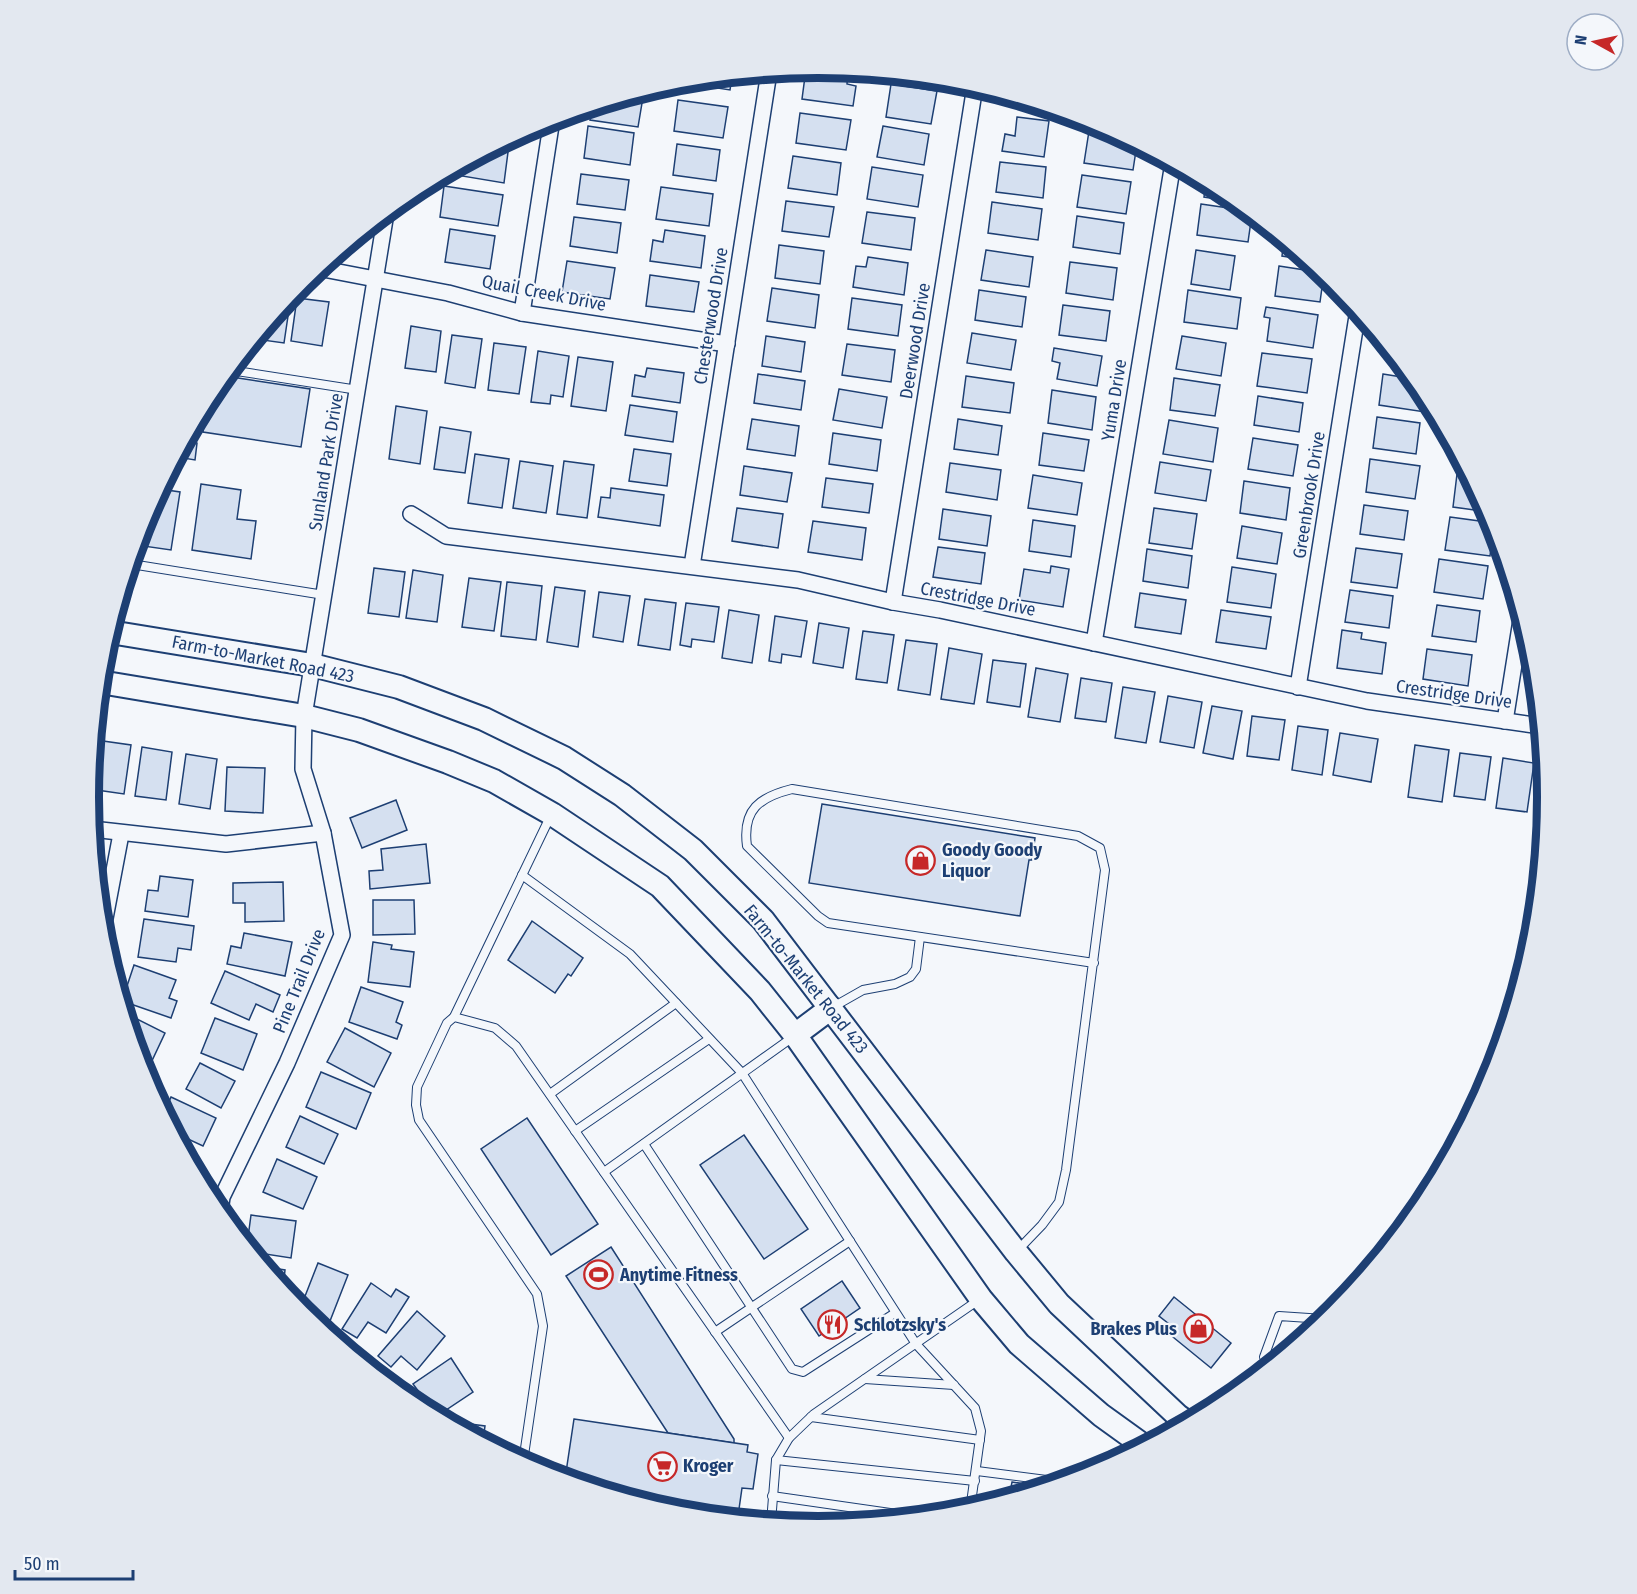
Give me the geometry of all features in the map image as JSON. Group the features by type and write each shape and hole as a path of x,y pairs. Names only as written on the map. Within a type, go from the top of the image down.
{"main road":[{"name":"Farm-to-Market Road 423","path":"119,633 312,665 399,687 484,719 564,758 622,795 693,850 763,920 1016,1252 1059,1304 1181,1418"},
{"path":"109,683 304,716 359,730 448,762 494,781 552,814 660,886 760,991 795,1035 981,1299 1019,1344 1101,1415 1138,1442"},
{"path":"795,1035 831,1008"}],"street":[{"name":"Chesterwood Drive","path":"692,566 768,80"},
{"name":"Deerwood Drive","path":"893,602 974,95"},
{"path":"522,313 550,130"},
{"name":"Yuma Drive","path":"1094,643 1172,171"},
{"name":"Sunland Park Drive","path":"304,716 384,225"},
{"name":"Quail Creek Drive","path":"330,270 448,293 522,313 727,344"},
{"name":"Greenbrook Drive","path":"1298,687 1356,320"},
{"name":"Crestridge Drive","path":"411,514 446,536 798,580 1367,701 1533,725"},
{"path":"1505,721 1519,635"},
{"name":"Pine Trail Drive","path":"222,1197 287,1063 342,935 323,833 303,770 304,716"},
{"path":"100,830 226,844 323,833"},
{"path":"108,903 121,834"}],"lane":[{"path":"239,371 357,390"},
{"path":"138,565 324,595"},
{"path":"1016,1252 1042,1225 1059,1202 1066,1170 1094,963 1106,870 1100,848 1078,836 792,789 771,795 755,807 748,818 747,846 818,916 828,923 1094,963"},
{"path":"524,1453 543,1326 537,1294 418,1120 416,1105 417,1087 447,1023 454,1017 552,814"},
{"path":"522,876 630,954 742,1073 916,1344 975,1408 981,1431 972,1499"},
{"path":"831,1008 863,990 895,984 910,977 916,969 920,937"},
{"path":"550,1094 676,1003"},
{"path":"454,1017 495,1028 516,1046 789,1438"},
{"path":"604,1172 795,1035"},
{"path":"575,1131 709,1039"},
{"path":"644,1144 792,1370 804,1372 895,1313"},
{"path":"715,1332 850,1241"},
{"path":"771,1514 776,1460 789,1438 811,1417 981,1299"},
{"path":"1267,1358 1264,1357 1279,1316 1313,1318"},
{"path":"865,1379 954,1385"},
{"path":"811,1417 980,1440"},
{"path":"776,1460 975,1481"},
{"path":"976,1471 1044,1480"},
{"path":"772,1496 885,1512"}],"building":[{"path":"805,79 847,79 847,84 856,86 853,106 802,99"},
{"path":"731,83 730,90 709,87"},
{"path":"891,84 937,91 931,124 886,117"},
{"path":"643,100 638,127 590,120 591,115"},
{"path":"678,100 728,107 723,138 674,131"},
{"path":"800,113 851,120 846,150 796,143"},
{"path":"1017,117 1049,121 1044,157 1002,151 1005,134 1015,136"},
{"path":"588,126 634,133 630,165 584,158"},
{"path":"883,126 929,134 924,165 877,157"},
{"path":"1089,131 1136,151 1133,170 1084,163"},
{"path":"677,144 720,150 716,181 673,175"},
{"path":"500,152 508,152 504,183 457,175"},
{"path":"793,156 841,163 837,195 788,188"},
{"path":"1000,162 1046,167 1043,198 996,192"},
{"path":"872,167 923,175 918,207 867,199"},
{"path":"581,174 629,180 625,210 577,204"},
{"path":"1082,175 1131,182 1126,214 1077,207"},
{"path":"444,186 503,195 498,226 440,217"},
{"path":"661,187 713,194 709,226 656,219"},
{"path":"1205,191 1218,199 1204,197"},
{"path":"786,201 834,207 829,237 782,231"},
{"path":"992,202 1042,209 1038,240 988,233"},
{"path":"1201,204 1231,208 1251,223 1248,242 1197,235"},
{"path":"867,212 915,218 911,250 862,243"},
{"path":"1077,216 1124,223 1120,254 1073,247"},
{"path":"574,217 621,223 617,253 570,246"},
{"path":"450,229 495,236 490,269 445,262"},
{"path":"665,230 705,236 701,268 650,261 653,240 663,242"},
{"path":"779,245 824,251 820,284 775,278"},
{"path":"1283,248 1295,258 1282,256"},
{"path":"986,250 1033,257 1029,287 981,280"},
{"path":"1196,250 1235,256 1230,290 1191,284"},
{"path":"868,257 908,263 904,295 853,287 856,266 866,267"},
{"path":"567,261 615,268 610,299 562,292"},
{"path":"1070,262 1117,268 1113,300 1066,293"},
{"path":"1279,266 1308,271 1322,285 1320,302 1275,296"},
{"path":"650,275 699,282 694,312 646,306"},
{"path":"772,288 819,295 815,328 767,321"},
{"path":"979,290 1026,297 1022,327 975,320"},
{"path":"1188,290 1241,298 1237,329 1184,322"},
{"path":"852,298 902,305 898,336 848,329"},
{"path":"301,299 329,302 322,346 291,341 296,304"},
{"path":"1063,305 1110,311 1106,341 1059,335"},
{"path":"1266,307 1318,315 1313,348 1267,341 1270,318 1264,317"},
{"path":"289,312 284,343 264,340"},
{"path":"411,326 441,331 436,372 405,368"},
{"path":"972,333 1016,340 1011,370 967,363"},
{"path":"452,335 482,339 475,388 445,383"},
{"path":"766,336 805,342 801,372 762,366"},
{"path":"1182,336 1226,343 1221,376 1176,369"},
{"path":"494,343 526,347 519,394 488,390"},
{"path":"847,344 895,350 891,382 842,375"},
{"path":"1054,348 1102,356 1097,386 1057,379 1060,363 1052,361"},
{"path":"538,351 569,356 563,397 551,395 550,404 531,402"},
{"path":"1262,353 1312,359 1307,393 1257,386"},
{"path":"578,357 613,362 606,411 571,406"},
{"path":"647,368 684,373 680,403 632,396 635,375 645,377"},
{"path":"758,374 805,381 801,410 754,403"},
{"path":"1383,374 1401,377 1425,412 1379,405"},
{"path":"966,376 1014,383 1010,413 962,407"},
{"path":"235,378 310,389 301,447 203,432 204,424"},
{"path":"1174,378 1220,385 1215,416 1170,410"},
{"path":"839,389 887,397 882,428 833,420"},
{"path":"1052,390 1096,397 1092,430 1048,423"},
{"path":"1258,396 1303,403 1299,432 1254,425"},
{"path":"630,405 677,412 673,442 625,435"},
{"path":"396,406 427,411 420,464 389,459"},
{"path":"1377,417 1420,423 1416,454 1373,448"},
{"path":"752,419 799,426 795,456 747,449"},
{"path":"958,419 1002,426 998,455 954,449"},
{"path":"1169,420 1218,428 1213,462 1163,454"},
{"path":"440,427 471,432 465,473 434,469"},
{"path":"833,433 881,440 877,471 829,464"},
{"path":"1043,433 1089,440 1084,471 1039,465"},
{"path":"1253,438 1298,445 1293,476 1248,469"},
{"path":"193,442 197,443 195,460 185,458"},
{"path":"634,449 671,454 667,486 629,481"},
{"path":"475,454 509,459 502,508 468,503"},
{"path":"1370,459 1420,466 1415,499 1366,492"},
{"path":"520,461 553,466 546,513 513,508"},
{"path":"564,461 594,465 587,518 557,514"},
{"path":"1160,462 1211,470 1206,501 1155,493"},
{"path":"950,463 1001,470 997,500 946,492"},
{"path":"744,466 792,473 787,502 740,495"},
{"path":"1457,474 1461,475 1478,510 1453,507"},
{"path":"1033,475 1082,483 1077,515 1028,508"},
{"path":"826,478 873,484 869,513 822,507"},
{"path":"1244,481 1290,488 1286,520 1240,513"},
{"path":"201,484 241,490 237,519 256,521 251,559 192,550"},
{"path":"611,488 664,495 660,526 598,517 601,497 610,498"},
{"path":"169,490 180,492 171,550 145,546"},
{"path":"1364,505 1408,511 1404,540 1360,534"},
{"path":"737,508 783,514 778,548 732,541"},
{"path":"1154,508 1197,514 1192,549 1149,543"},
{"path":"943,509 991,516 987,546 939,539"},
{"path":"1450,517 1483,521 1491,545 1490,556 1445,550"},
{"path":"1033,520 1075,526 1071,557 1029,551"},
{"path":"813,521 866,528 862,560 808,552"},
{"path":"1242,526 1282,533 1277,564 1237,558"},
{"path":"938,547 985,553 981,584 933,577"},
{"path":"1356,548 1402,554 1397,588 1351,582"},
{"path":"1147,549 1192,556 1188,588 1143,581"},
{"path":"1439,559 1488,566 1483,599 1434,592"},
{"path":"1051,566 1069,569 1063,607 1019,600 1024,569 1050,573"},
{"path":"1232,567 1276,574 1271,608 1227,602"},
{"path":"374,568 405,572 399,617 368,613"},
{"path":"413,570 443,575 437,622 406,618"},
{"path":"469,578 501,582 494,631 462,627"},
{"path":"507,582 542,586 536,640 501,636"},
{"path":"555,587 585,591 578,647 547,642"},
{"path":"1350,590 1393,596 1389,628 1345,622"},
{"path":"599,592 630,596 623,642 593,637"},
{"path":"1140,593 1186,600 1181,634 1135,627"},
{"path":"645,599 676,603 670,650 638,645"},
{"path":"686,603 719,607 714,642 692,639 691,647 680,645"},
{"path":"1437,605 1480,611 1476,642 1432,636"},
{"path":"729,610 759,615 752,663 722,658"},
{"path":"1221,610 1271,617 1266,649 1216,642"},
{"path":"775,616 807,621 801,657 782,654 781,663 769,661"},
{"path":"819,623 849,628 843,668 813,663"},
{"path":"1342,630 1362,633 1361,639 1386,643 1382,674 1337,668"},
{"path":"863,631 894,635 887,683 856,679"},
{"path":"906,640 937,644 930,695 898,690"},
{"path":"949,648 982,654 974,704 941,699"},
{"path":"1427,649 1472,655 1468,686 1423,679"},
{"path":"993,660 1026,664 1020,707 987,702"},
{"path":"1036,668 1068,674 1060,722 1028,717"},
{"path":"1081,678 1112,683 1106,722 1075,718"},
{"path":"1123,687 1155,692 1146,743 1115,738"},
{"path":"1168,696 1202,702 1194,748 1160,742"},
{"path":"1212,706 1242,711 1233,759 1203,753"},
{"path":"1252,716 1285,720 1279,760 1247,756"},
{"path":"1298,726 1328,730 1322,775 1292,770"},
{"path":"1340,733 1378,739 1371,782 1333,775"},
{"path":"102,741 131,745 124,794 99,790"},
{"path":"1415,745 1449,750 1442,802 1408,797"},
{"path":"142,747 172,752 166,800 135,796"},
{"path":"1460,753 1491,757 1485,800 1454,796"},
{"path":"186,754 217,759 210,809 179,804"},
{"path":"1503,758 1534,763 1527,812 1496,808"},
{"path":"227,767 265,768 263,813 225,811"},
{"path":"396,800 407,830 362,848 350,818"},
{"name":"Goody Goody Liquor","path":"822,804 1035,838 1020,916 809,883"},
{"path":"426,844 430,883 370,889 369,871 383,870 381,849"},
{"path":"160,876 193,880 188,917 145,911 148,890 158,891"},
{"path":"283,882 284,921 245,922 245,903 233,903 233,883"},
{"path":"373,900 414,900 415,934 373,935"},
{"path":"144,919 194,926 191,950 178,948 176,962 138,957"},
{"path":"532,921 583,958 571,976 568,974 555,993 508,960"},
{"path":"244,933 292,942 285,976 227,964 231,946 241,948"},
{"path":"373,942 392,945 391,949 414,952 410,987 368,982"},
{"path":"134,965 176,980 169,998 177,1001 171,1018 131,1004 126,989"},
{"path":"225,971 280,995 273,1012 256,1004 249,1020 211,1003"},
{"path":"361,987 403,1002 396,1022 402,1025 397,1039 349,1022"},
{"path":"135,1018 165,1033 151,1063"},
{"path":"215,1018 257,1034 243,1070 201,1053"},
{"path":"345,1028 391,1053 374,1087 327,1062"},
{"path":"200,1063 235,1081 221,1108 186,1089"},
{"path":"321,1072 371,1093 356,1129 306,1107"},
{"path":"171,1097 216,1118 203,1146 187,1138 168,1103"},
{"path":"300,1116 338,1134 324,1164 286,1147"},
{"path":"527,1118 598,1224 551,1255 481,1149"},
{"path":"744,1135 808,1229 764,1259 700,1165"},
{"path":"277,1159 317,1177 303,1209 263,1192"},
{"path":"251,1215 296,1221 291,1258 264,1254 248,1235"},
{"path":"611,1247 734,1439 734,1443 668,1433 566,1276"},
{"path":"318,1263 348,1275 330,1321 324,1319 304,1299"},
{"path":"276,1269 285,1270 284,1278"},
{"path":"842,1281 860,1308 819,1336 801,1309"},
{"path":"371,1283 391,1297 396,1289 409,1297 386,1333 368,1322 357,1338 342,1329"},
{"path":"1174,1297 1231,1343 1211,1368 1168,1333 1173,1327 1159,1316"},
{"path":"417,1311 445,1336 417,1370 401,1356 391,1367 378,1356"},
{"path":"451,1358 473,1392 445,1411 423,1398 413,1384"},
{"name":"Kroger","path":"574,1419 748,1445 747,1452 758,1454 753,1489 742,1488 739,1511 632,1492 566,1470"},
{"path":"465,1423 485,1426 484,1433"},
{"path":"1012,1482 1029,1485 1010,1490"}],"place":[{"name":"Goody Goody Liquor","path":"921,860"},
{"name":"Anytime Fitness","path":"599,1275"},
{"name":"Schlotzsky's","path":"833,1325"},
{"name":"Brakes Plus","path":"1198,1329"},
{"name":"Kroger","path":"662,1466"}]}
